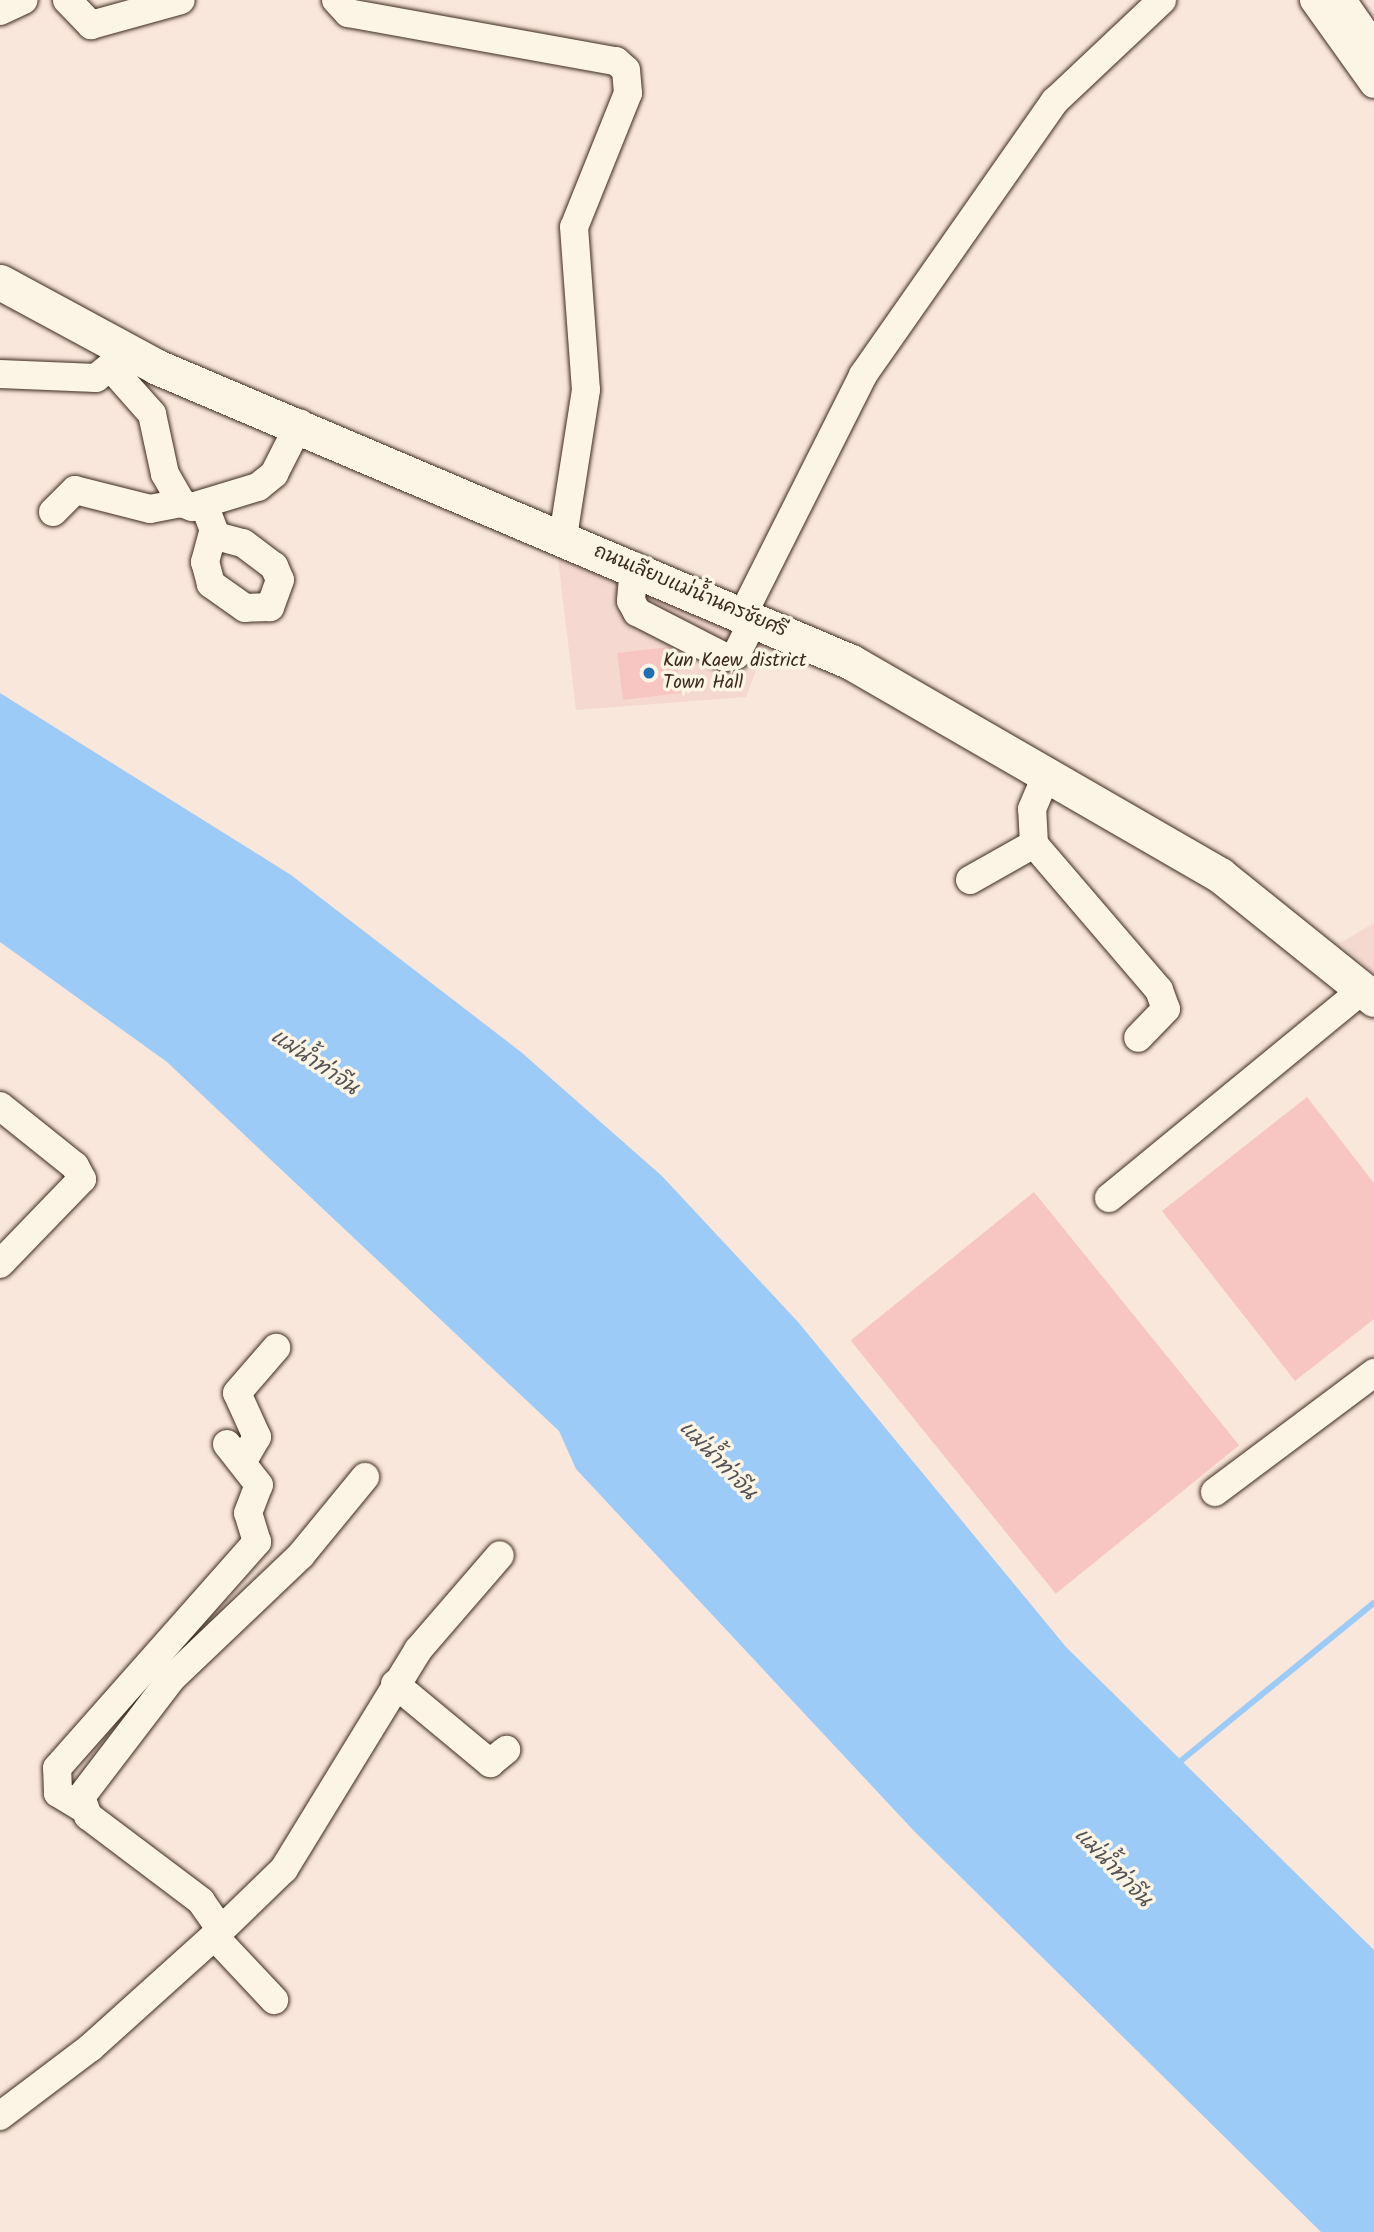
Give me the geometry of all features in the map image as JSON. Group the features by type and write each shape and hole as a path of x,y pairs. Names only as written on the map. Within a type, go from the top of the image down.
{"main road":[{"name":"ถนนเลียบแม่น้ำนครชัยศรี","path":"0,282 120,361 300,423 851,662 1220,875 1368,994"}],"street":[{"path":"0,11 24,0"},
{"path":"67,0 91,25 181,0"},
{"path":"336,0 348,13 616,61 626,70 628,93 574,227 587,360 563,537"},
{"path":"634,566 631,601 637,612 725,657 736,655 748,616 863,375 1055,101 1162,0"},
{"path":"1314,0 1374,84"},
{"path":"1342,0 1374,46"},
{"path":"0,374 74,381 120,361 152,414 165,474 200,514"},
{"path":"53,512 75,490 150,509 200,514 274,474 300,423"},
{"path":"1047,774 1032,808 1034,844 1159,990 1166,1009 1138,1038"},
{"path":"970,880 1034,844"},
{"path":"1109,1198 1368,994"},
{"path":"0,1106 75,1166 82,1179 0,1264"},
{"path":"274,2000 218,1933 201,1901 81,1807 58,1793 57,1768 257,1542 247,1513 259,1486 235,1453 257,1437 237,1393 276,1348"},
{"path":"1215,1492 1374,1373"},
{"path":"81,1807 87,1786 141,1713 301,1555 365,1477"},
{"path":"0,2116 90,2048 218,1933 284,1869 395,1684 500,1555"},
{"path":"395,1684 490,1763 506,1750"}],"shaded area":[{"path":"557,551 768,638 746,697 576,710"},
{"path":"1374,923 1374,973 1340,943"}],"water":[{"name":"แม่น้ำท่าจีน","path":"0,693 291,875 521,1052 662,1176 798,1322 1066,1647 1374,1950 1374,2232 1321,2232 914,1831 576,1469 559,1431 167,1062 0,942"}],"building":[{"name":"Kun Kaew district Town Hall","path":"668,647 675,650 681,693 623,700 617,653"},
{"path":"1307,1097 1374,1183 1374,1319 1295,1381 1162,1211"},
{"path":"1034,1192 1239,1445 1056,1594 851,1341"}],"waterway":[{"path":"1177,1764 1374,1603"}],"place":[{"name":"Kun Kaew district Town Hall","path":"649,673"}]}
